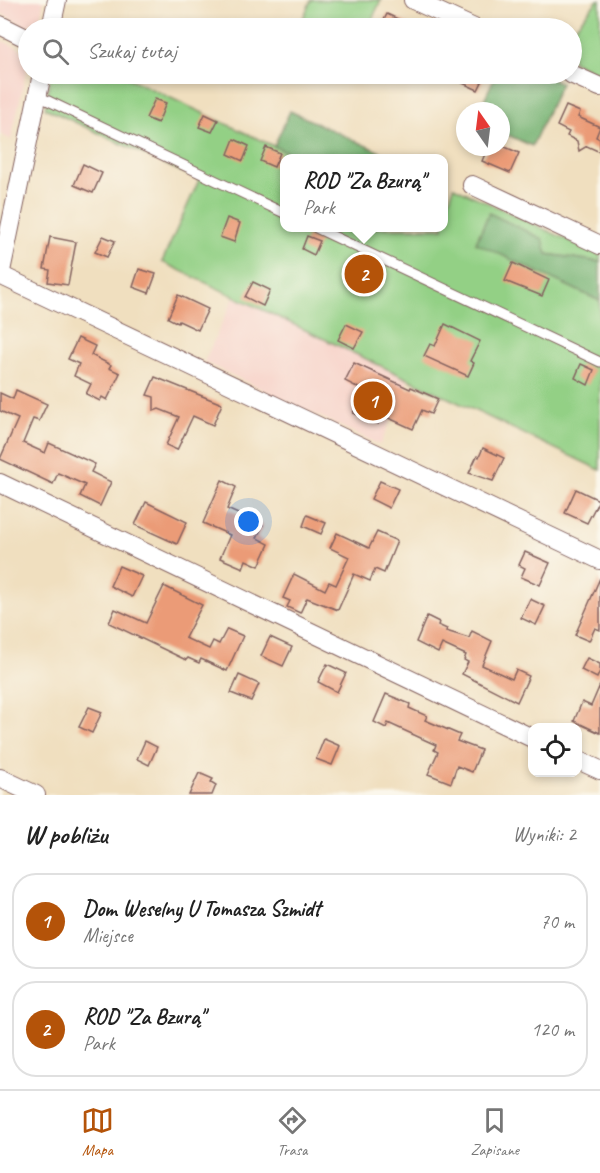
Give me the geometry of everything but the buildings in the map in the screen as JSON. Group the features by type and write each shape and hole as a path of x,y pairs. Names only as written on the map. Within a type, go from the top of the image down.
{"street":[{"path":"53,18 57,0"},
{"path":"413,0 452,18"},
{"path":"0,25 18,34"},
{"path":"582,79 600,87"},
{"path":"40,84 0,275 600,560"},
{"path":"472,185 600,245"},
{"path":"0,483 528,736"},
{"path":"582,762 600,770"},
{"path":"0,778 36,795"}],"lane":[{"path":"38,96 280,211"},
{"path":"324,232 600,362"}],"shaded area":[{"path":"0,0 44,0 40,18 18,18 18,22 0,13"},
{"path":"0,40 18,48 18,84 23,84 11,140 0,134"},
{"path":"234,297 409,379 380,445 204,362"}],"green space":[{"path":"311,0 381,0 373,18 303,18"},
{"path":"600,0 600,75 582,66 582,19"},
{"path":"49,84 141,84 290,154 280,154 280,232 448,232 448,204 454,187 600,255 600,262 546,254 489,213 476,242 600,301 600,470 162,262 199,180 45,108"},
{"path":"491,84 561,84 532,146 510,136 510,102 483,102"},
{"path":"290,111 384,154 291,154 274,146"},
{"path":"489,213 543,239 547,254 600,262 600,301 476,243"}],"place":[{"name":"ROD \"Za Bzurą\"","path":"364,274"},
{"name":"Dom Weselny U Tomasza Szmidt","path":"373,401"}]}
